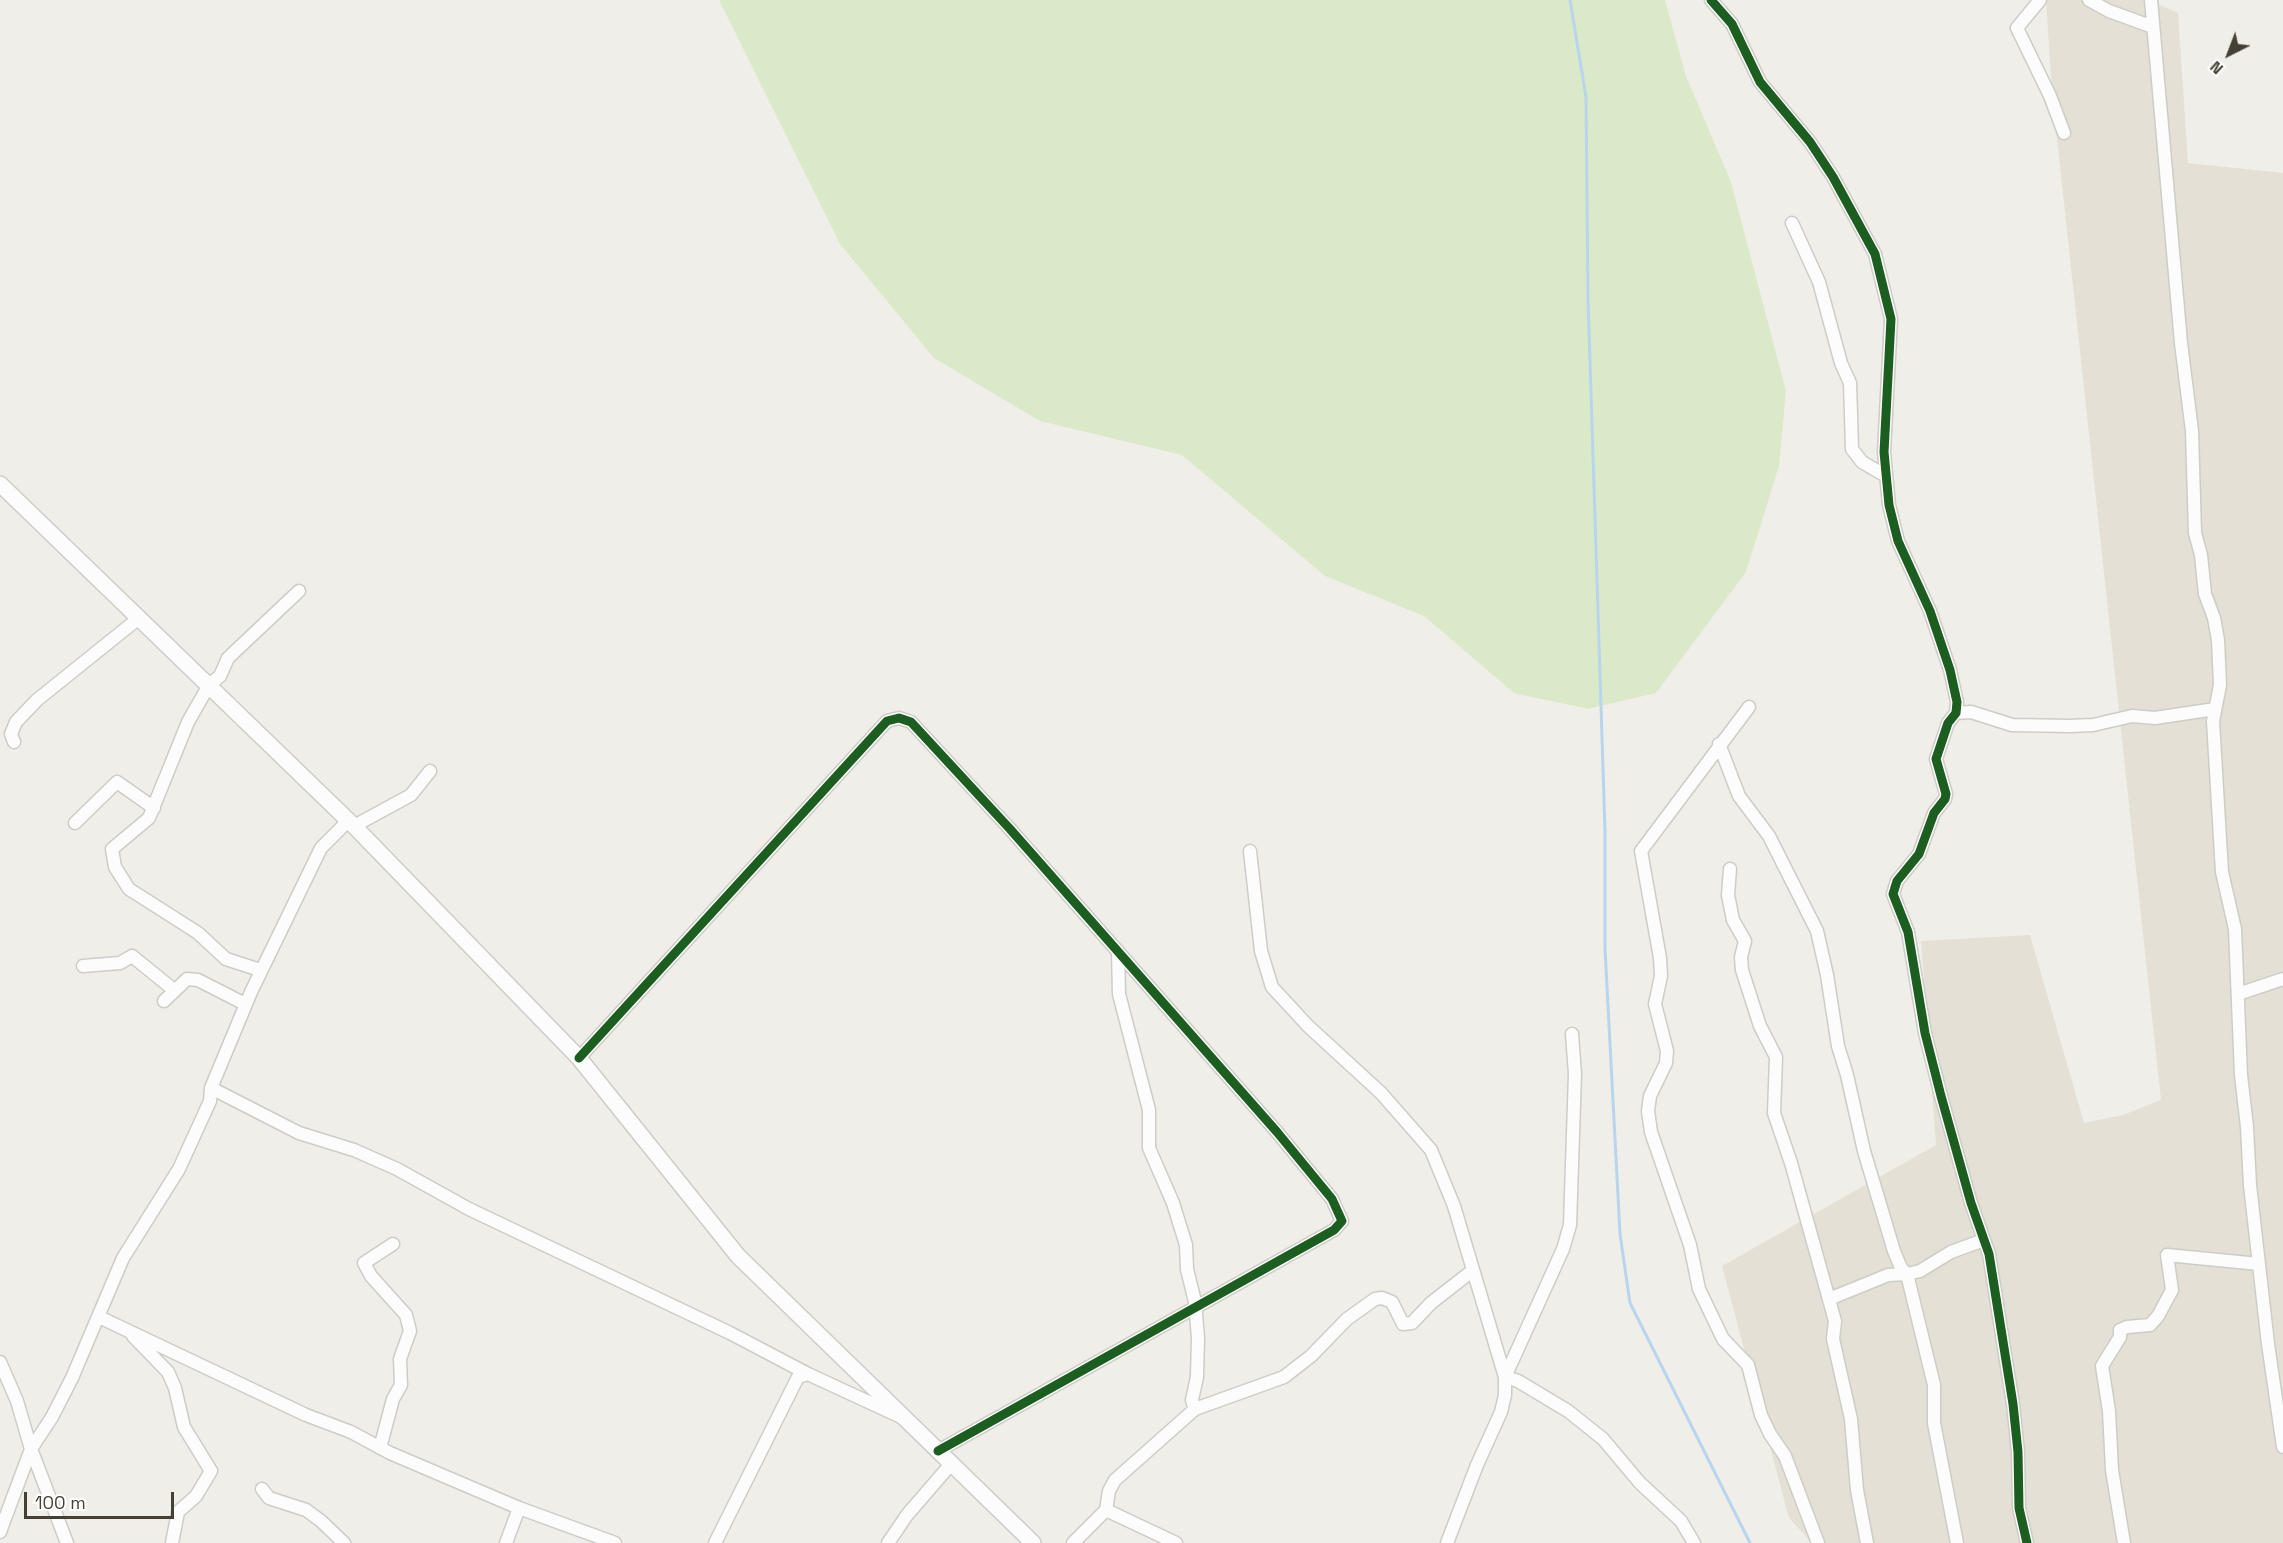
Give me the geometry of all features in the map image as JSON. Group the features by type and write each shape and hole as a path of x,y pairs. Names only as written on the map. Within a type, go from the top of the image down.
{"street":[{"path":"1711,0 1731,24 1760,82 1810,142 1833,177 1875,254 1891,319 1884,452 1892,524 1930,611 1950,670 1957,702 1956,713 1948,723 1936,759 1945,799 1934,813 1919,854 1897,881 1893,894 1908,932 1925,1033 1971,1203 1984,1240 1999,1305 2018,1452 2019,1508 2026,1543"},
{"path":"2040,0 2017,28 2050,96 2064,133"},
{"path":"2089,0 2109,11 2153,27"},
{"path":"2151,0 2181,343 2192,431 2195,533 2201,555 2205,594 2214,618 2218,640 2220,686 2213,721 2222,872 2235,929 2241,1075 2259,1264 2272,1377 2281,1409 2283,1447"},
{"path":"1792,223 1819,282 1841,363 1850,383 1852,449 1862,462 1886,476"},
{"path":"1,488 351,823 579,1058 738,1256 1033,1543"},
{"path":"261,970 226,959 198,933 139,896 123,881 115,867 112,849 144,823 154,808 177,745 209,685 220,676 228,658 299,591"},
{"path":"14,742 11,734 16,722 37,700 139,618"},
{"path":"1749,706 1641,851 1660,958 1661,976 1655,1004 1667,1051 1666,1063 1650,1096 1648,1111 1651,1132 1690,1245 1699,1289 1723,1339 1748,1365 1761,1416 1785,1456 1818,1543"},
{"path":"1956,713 1971,712 2012,725 2059,726 2093,725 2122,717 2155,717 2215,709"},
{"path":"579,1058 879,729 887,722 899,718 911,722 1118,951 1332,1199 1342,1221 1334,1230 938,1451"},
{"path":"1719,744 1739,796 1769,836 1817,931 1827,975 1838,1046 1864,1151 1894,1251 1901,1268 1907,1274 1934,1385 1934,1423 1957,1543"},
{"path":"0,1532 31,1449 52,1417 99,1317 123,1258 179,1169 210,1101 211,1088 245,1004 321,848 351,823 411,795 430,771"},
{"path":"75,823 117,782 154,808"},
{"path":"1250,852 1261,951 1272,987 1308,1026 1381,1093 1431,1150 1448,1190 1505,1377 1505,1395 1501,1412 1477,1465 1447,1543"},
{"path":"1730,869 1728,895 1733,920 1745,941 1741,957 1742,970 1760,1026 1774,1048 1776,1057 1774,1113 1791,1162 1835,1321 1836,1357 1851,1419 1857,1490 1868,1543"},
{"path":"1118,951 1119,994 1149,1110 1149,1148 1183,1230 1187,1269 1196,1307 1198,1354 1192,1400 1195,1409"},
{"path":"83,966 120,963 132,956 174,990"},
{"path":"164,1002 186,979 198,980 245,1004"},
{"path":"2238,994 2283,979"},
{"path":"1505,1377 1563,1250 1570,1225 1575,1074 1572,1034"},
{"path":"211,1088 298,1133 354,1150 397,1169 469,1209 905,1419"},
{"path":"1829,1299 1888,1275 1920,1271 1951,1252 1984,1240"},
{"path":"380,1448 393,1400 401,1385 400,1359 410,1331 406,1315 371,1276 364,1263 393,1244"},
{"path":"2124,1543 2112,1470 2109,1411 2102,1366 2120,1337 2120,1330 2150,1325 2158,1316 2172,1290 2167,1255 2259,1264"},
{"path":"1106,1510 1109,1491 1115,1480 1195,1409 1284,1377 1311,1356 1347,1318 1375,1299 1382,1298 1392,1302 1402,1324 1412,1323 1431,1303 1472,1271"},
{"path":"99,1317 380,1448 519,1508 615,1543"},
{"path":"128,1330 168,1372 175,1388 184,1427 211,1471 195,1496 178,1512 172,1543"},
{"path":"0,1362 17,1401 31,1449 67,1543"},
{"path":"715,1543 798,1377 808,1374"},
{"path":"1505,1377 1536,1391 1603,1439 1640,1483 1682,1521 1694,1543"},
{"path":"888,1543 907,1515 951,1464"},
{"path":"262,1489 269,1498 306,1510 344,1543"},
{"path":"506,1543 519,1508"},
{"path":"1072,1543 1102,1511 1106,1510 1176,1543"}],"shaded area":[{"path":"2046,0 2148,0 2178,13 2188,163 2283,173 2283,1543 1812,1543 1789,1518 1722,1266 1936,1145 1921,941 2030,935 2084,1123 2123,1115 2161,1100 2052,92"}],"green space":[{"path":"719,0 1665,0 1686,76 1731,182 1786,391 1779,466 1746,572 1656,693 1588,709 1514,693 1424,616 1325,576 1182,455 1040,421 934,358 840,244"}],"waterway":[{"path":"1570,0 1586,97 1588,299 1605,831 1605,949 1620,1234 1630,1303 1750,1543"}],"cycle path":[{"path":"1711,0 1732,24 1760,82 1810,142 1833,177 1875,254 1891,319 1884,452 1889,505 1898,541 1930,611 1950,670 1957,702 1956,713 1948,723 1936,759 1946,794 1945,799 1934,813 1919,854 1897,881 1893,894 1908,932 1925,1033 1941,1096 1971,1203 1989,1254 2013,1404 2018,1452 2019,1508 2027,1543"},
{"path":"579,1058 887,721 899,718 911,722 1010,829 1277,1132 1332,1199 1342,1221 1334,1230 938,1451"}]}
